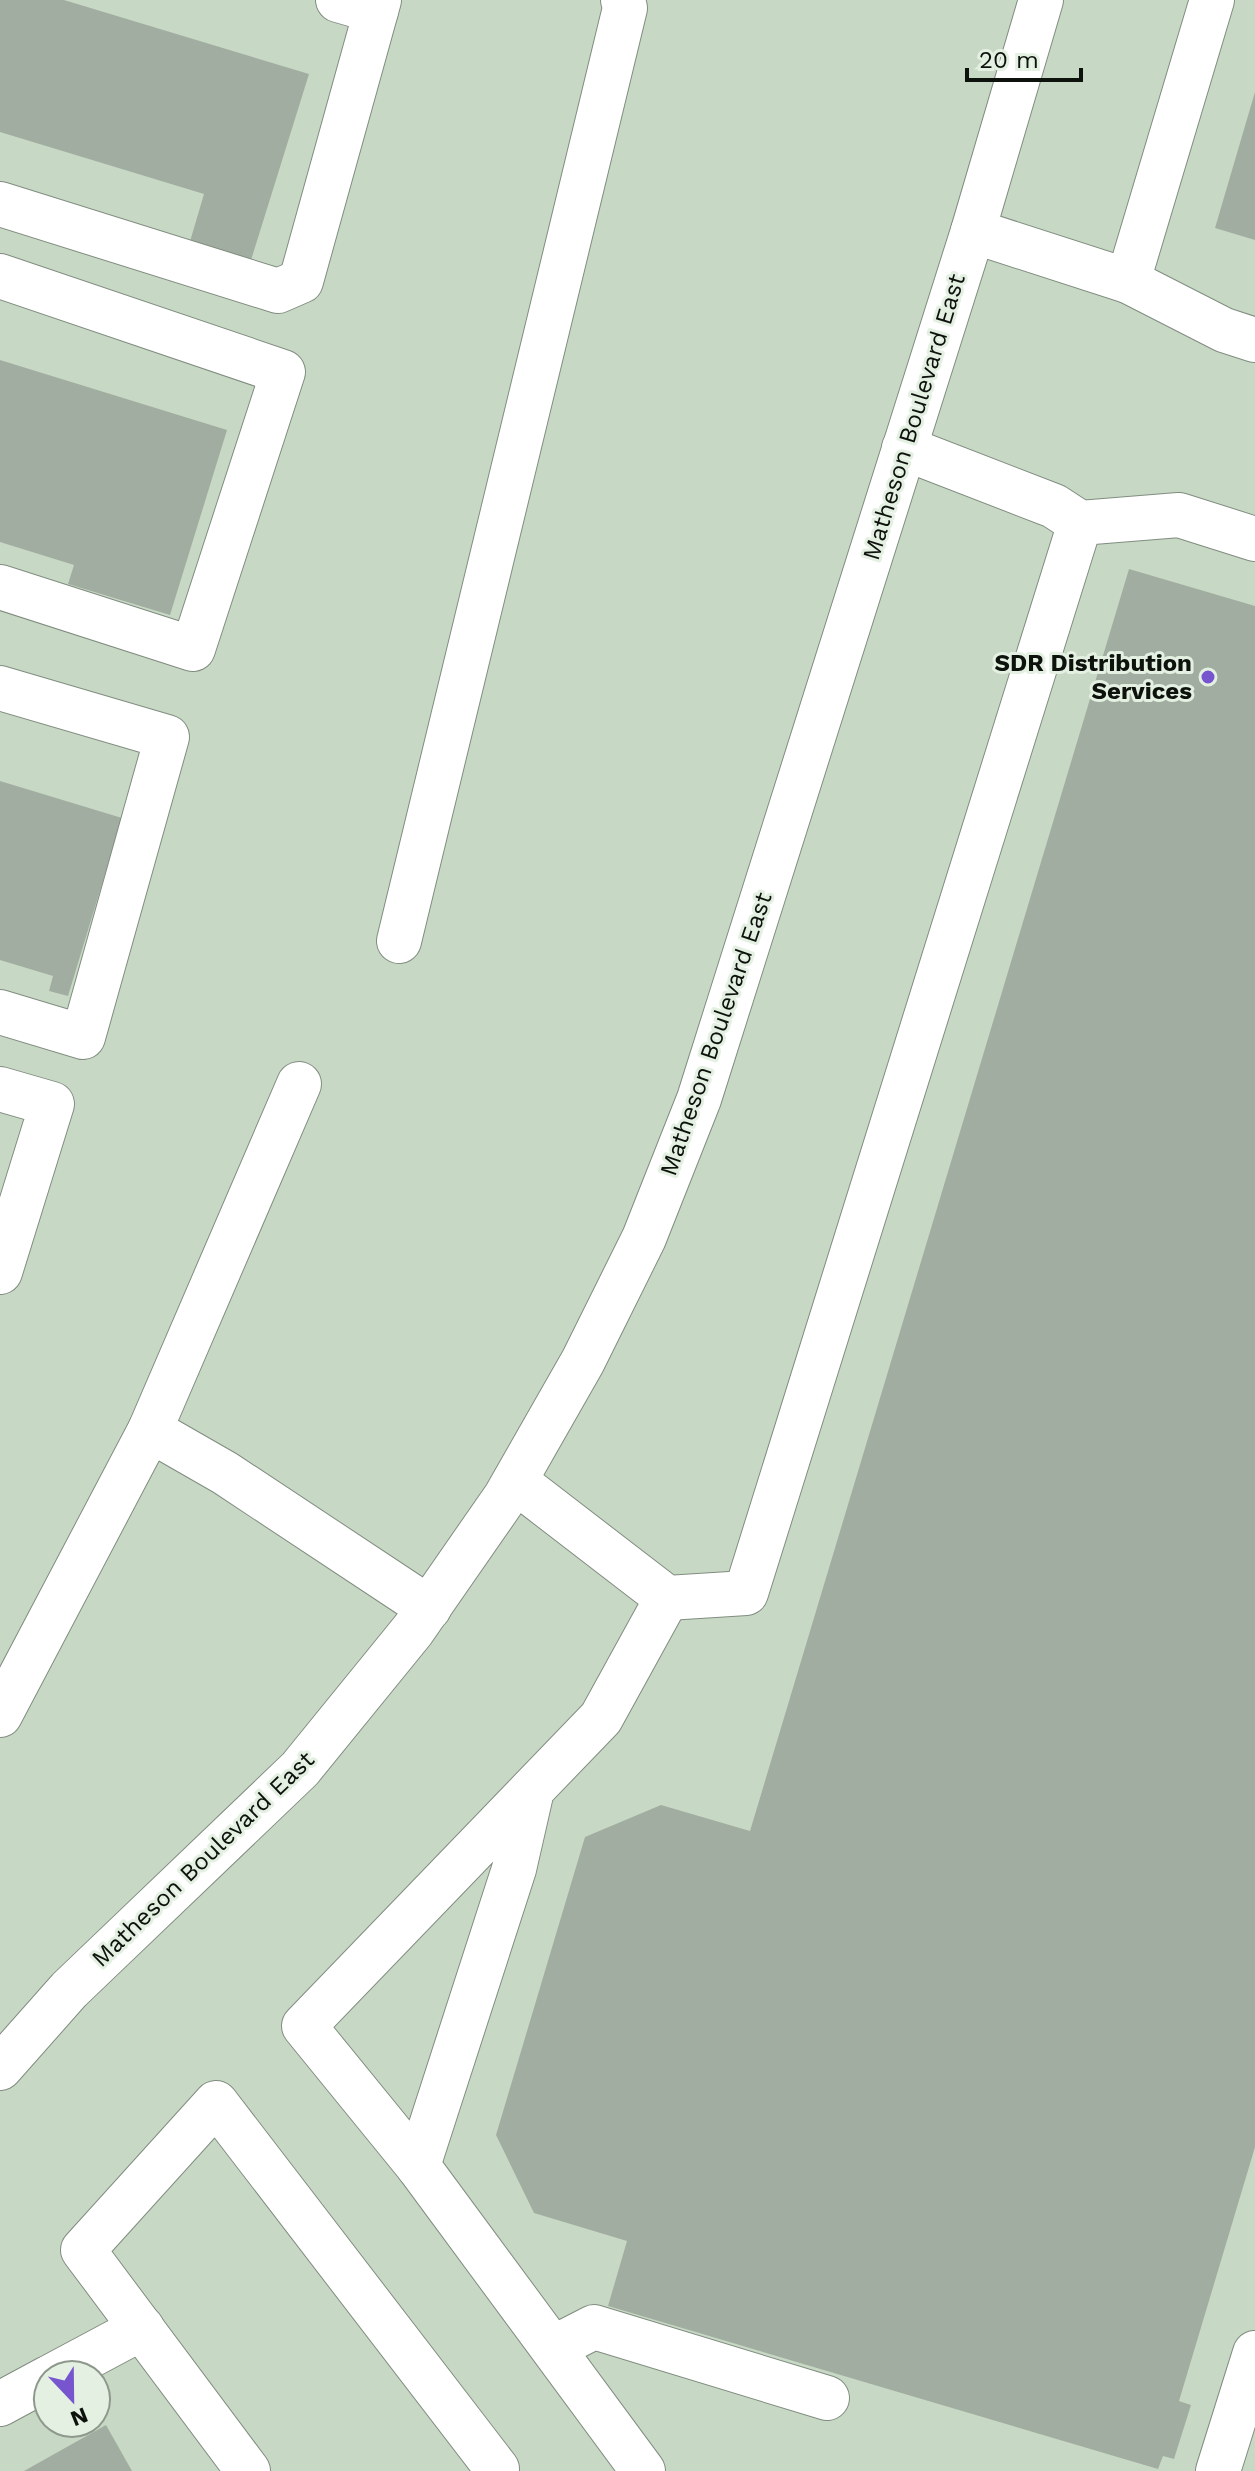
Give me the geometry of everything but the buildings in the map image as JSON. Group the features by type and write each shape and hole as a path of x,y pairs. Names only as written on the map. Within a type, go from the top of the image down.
{"street":[{"path":"399,941 625,8 623,0"},
{"name":"Matheson Boulevard East","path":"0,2068 69,1990 300,1769 429,1608 515,1481 583,1361 644,1238 699,1099 973,231 1041,0"},
{"path":"1128,281 1212,0"},
{"path":"0,204 278,291 301,281 365,4"},
{"path":"973,231 1128,281 1224,330 1255,340"},
{"path":"0,276 283,372 193,649 0,587"},
{"path":"904,448 1054,506 1080,523 1179,515 1255,539"},
{"path":"515,1481 667,1598 746,1593 1080,523"},
{"path":"0,688 167,737 83,1037 0,1012"},
{"path":"0,1715 150,1430 299,1084"},
{"path":"0,1089 52,1104 0,1272"},
{"path":"150,1430 225,1473 429,1608"},
{"path":"643,2471 418,2166 304,2026 601,1718 667,1598"},
{"path":"418,2166 514,1869 532,1790"},
{"path":"248,2471 83,2250 216,2103 497,2469 493,2471"},
{"path":"553,2348 594,2327 827,2398"},
{"path":"84,2359 142,2328"},
{"path":"1218,2471 1255,2353"},
{"path":"0,2404 32,2387"}],"shaded area":[{"path":"0,0 1255,0 1255,2471 0,2471"}],"place":[{"name":"SDR Distribution Services","path":"1208,677"}]}
